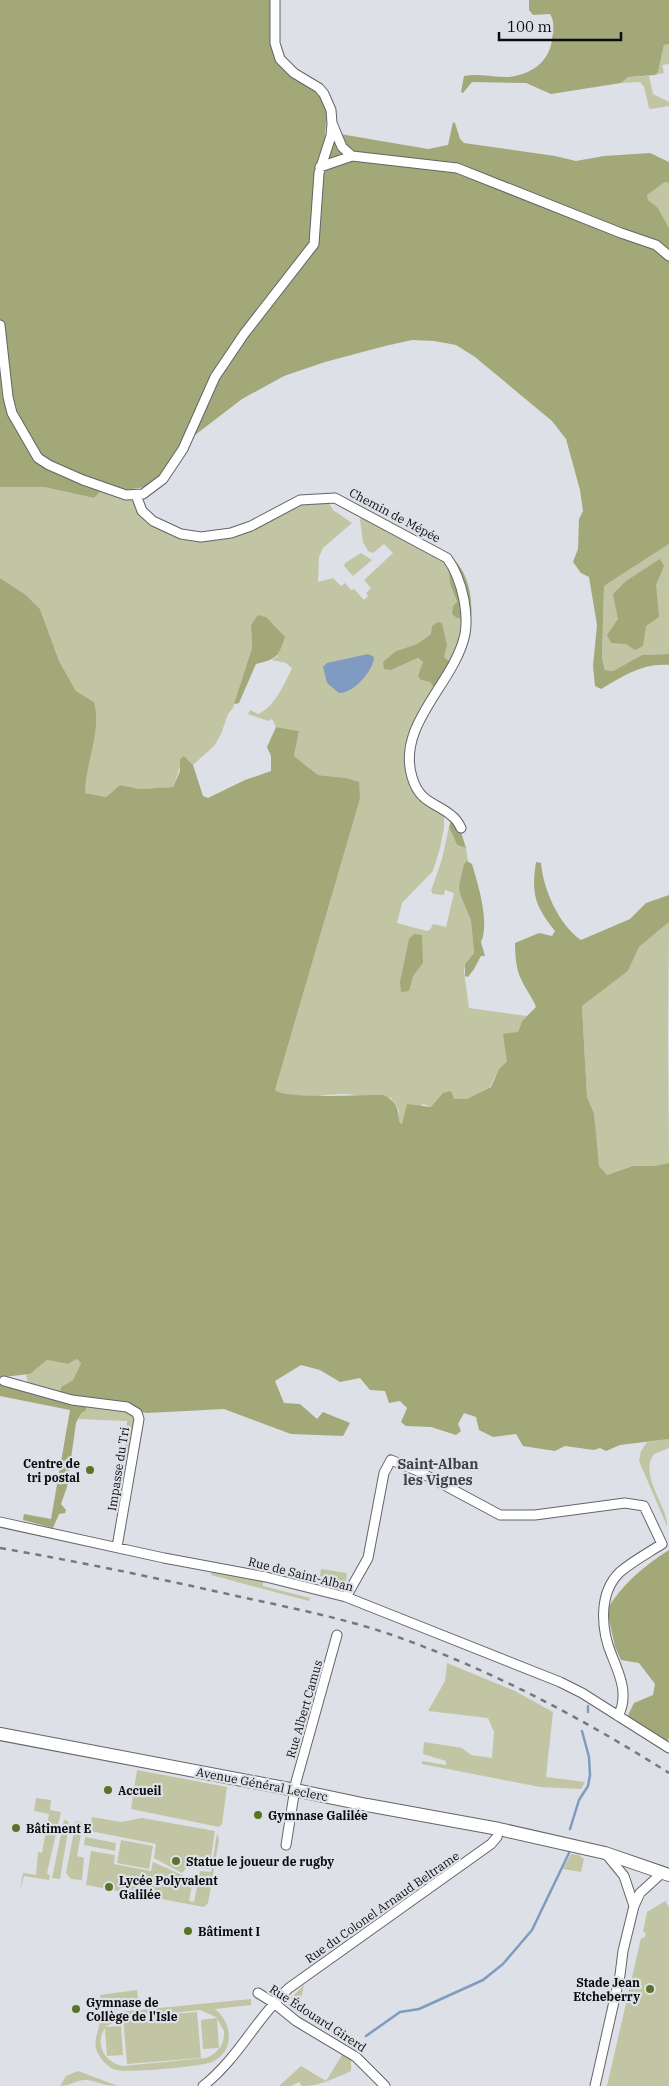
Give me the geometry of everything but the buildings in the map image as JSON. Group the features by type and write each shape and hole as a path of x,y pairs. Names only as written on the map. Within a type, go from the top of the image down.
{"main road":[{"name":"Avenue Général Leclerc","path":"0,1734 295,1790 367,1806 499,1829 605,1853 666,1874"}],"street":[{"path":"0,324 8,397 12,412 38,458 49,465 101,487 126,495 143,494 163,479 182,448 215,377 244,334 314,244 320,167 331,136 331,110 324,94 288,69 280,59 275,43 275,0"},
{"path":"332,123 342,147 352,156"},
{"path":"320,167 352,156 457,168 656,245 669,256"},
{"name":"Chemin de Mépée","path":"136,495 142,511 153,521 181,534 201,537 223,534 252,526 300,500 335,498 447,558 455,572 462,593 466,632 453,665 416,729 410,749 409,765 415,785 424,797 454,817 461,828"},
{"name":"Impasse du Tri","path":"4,1381 72,1400 127,1407 137,1413 139,1419 117,1547"},
{"path":"346,1597 368,1558 384,1473 391,1460 418,1471 500,1515 524,1516 625,1503 644,1506 648,1510 662,1544 619,1573 610,1586 606,1597 604,1622 607,1640 623,1692 623,1701 618,1716"},
{"name":"Rue de Saint-Alban","path":"0,1522 173,1560 266,1577 346,1597 505,1660 582,1694 669,1748"},
{"name":"Rue Albert Camus","path":"286,1845 295,1790 337,1635"},
{"name":"Rue du Colonel Arnaud Beltrame","path":"203,2086 228,2062 274,2003 299,1980 491,1844 497,1837 499,1829"},
{"path":"605,1853 624,1876 634,1906"},
{"path":"595,2086 634,1906 640,1893 666,1874"},
{"name":"Rue Édouard Girerd","path":"258,1993 296,2021 356,2057 385,2086"}],"green space":[{"path":"0,0 273,0 278,62 293,78 310,86 324,100 327,112 326,136 340,134 428,149 448,145 453,122 460,139 464,143 555,156 576,161 604,156 650,153 669,162 669,183 665,182 647,195 648,200 658,208 669,228 669,544 604,586 602,659 605,670 613,671 642,655 669,654 669,665 642,668 601,689 595,686 593,666 597,625 589,577 581,573 573,562 578,549 579,519 583,511 580,490 566,439 552,421 475,357 456,345 412,340 325,362 284,376 242,399 182,445 164,474 146,487 125,490 105,487 94,498 44,487 0,487"},
{"path":"529,0 669,0 669,44 664,45 658,72 655,75 628,77 621,83 551,94 526,83 472,82 463,93 461,92 464,76 514,76 530,71 542,62 550,48 553,20 550,14 533,15 529,10"},
{"path":"669,44 669,64 662,65 664,73 655,75 658,72 664,45"},
{"path":"649,76 653,94 669,102 669,106 651,109 649,108 644,87 640,82 621,83 628,77"},
{"path":"665,182 669,183 669,228 658,208 648,200 647,195"},
{"path":"0,487 44,487 94,498 101,491 134,498 133,502 138,511 201,540 298,504 327,500 333,510 352,523 323,548 319,557 318,582 333,578 341,586 345,583 351,590 354,589 364,600 368,596 366,593 371,588 364,580 393,553 384,544 373,553 368,551 363,542 360,520 362,516 442,558 450,569 450,584 463,619 463,629 451,663 444,657 431,634 417,644 396,651 391,670 418,658 423,662 421,680 430,682 435,690 410,735 406,750 405,770 411,787 444,816 440,848 433,871 402,903 397,923 427,931 430,930 433,924 446,927 454,893 445,890 444,895 433,894 431,891 442,859 449,827 457,845 466,848 468,862 460,894 471,921 474,953 465,964 464,971 469,1008 527,1016 522,1021 507,1061 499,1069 490,1087 467,1100 454,1099 431,1107 423,1104 403,1124 399,1121 399,1110 391,1098 344,1094 298,1097 281,1094 275,1090 360,799 346,778 318,775 294,756 299,731 276,727 272,719 268,721 248,714 250,710 258,714 264,711 274,701 292,668 286,663 272,660 278,656 251,625 252,648 233,708 228,714 221,734 214,746 193,765 184,756 173,787 140,789 120,785 106,797 84,793 94,702 76,691 59,661 40,609 26,595 0,578"},
{"path":"669,544 669,654 642,655 613,671 605,670 602,659 604,586"},
{"path":"361,553 372,560 353,576 344,566 345,563"},
{"path":"448,554 455,560 465,575 470,592 471,619 457,618 452,614 453,606 457,602 450,584"},
{"path":"660,559 664,566 656,585 659,617 646,626 643,646 635,650 626,644 611,643 607,635 618,619 613,594 626,581"},
{"path":"0,578 26,595 40,609 59,661 76,691 94,702 96,713 95,736 85,793 106,797 120,785 140,789 173,787 180,771 180,759 184,756 193,765 203,796 208,798 245,780 271,771 271,756 267,747 276,727 299,731 294,756 318,775 346,778 359,782 360,799 275,1090 282,1093 309,1096 383,1095 391,1099 396,1105 399,1121 402,1124 407,1104 431,1107 443,1093 451,1091 454,1099 467,1099 491,1087 499,1069 507,1061 503,1034 518,1032 522,1021 536,1007 519,975 515,943 539,933 552,936 555,931 543,914 536,899 534,883 536,862 541,863 545,884 559,916 581,940 630,919 646,903 669,895 669,922 639,947 628,971 582,1006 587,1097 594,1113 599,1166 607,1175 633,1166 654,1166 669,1163 669,1439 620,1445 606,1451 600,1448 594,1450 565,1446 555,1451 523,1446 516,1434 493,1437 479,1430 476,1417 464,1413 458,1424 461,1431 456,1435 431,1427 406,1426 401,1422 407,1408 400,1401 389,1403 385,1391 370,1390 360,1378 340,1382 320,1370 301,1365 275,1381 284,1403 300,1404 317,1419 323,1412 350,1423 343,1436 291,1434 224,1409 148,1413 103,1401 60,1394 61,1387 73,1380 81,1363 77,1359 68,1364 47,1360 30,1374 3,1377 83,1404 86,1410 81,1413 76,1423 67,1487 61,1504 66,1510 65,1513 59,1514 53,1528 23,1520 24,1514 51,1519 70,1410 0,1396"},
{"path":"258,615 266,617 285,637 278,653 273,659 256,664 239,703 234,704 252,648 251,625"},
{"path":"438,622 442,623 447,645 444,657 451,663 435,690 430,682 421,680 418,676 423,662 418,658 391,670 384,669 383,662 396,651 417,644 431,634 432,626"},
{"path":"451,821 460,829 466,848 457,845 449,827"},
{"path":"467,861 472,864 482,903 484,924 481,942 485,956 481,956 468,977 465,976 465,964 474,953 471,921 460,894 459,886 464,864"},
{"path":"669,922 669,1163 654,1166 633,1166 607,1175 598,1166 594,1113 587,1097 582,1006 628,971 639,947"},
{"path":"414,934 422,935 423,963 413,976 409,991 401,992 400,982 409,939"},
{"path":"77,1359 81,1363 73,1380 61,1387 60,1394 28,1384 26,1375 30,1374 47,1360 68,1364"},
{"path":"83,1404 114,1406 128,1410 133,1414 136,1420 136,1429 128,1458 126,1459 124,1454 127,1421 78,1419"},
{"path":"669,1439 669,1448 654,1454 650,1462 652,1481 664,1510 667,1526 639,1461 641,1451 647,1442"},
{"path":"669,1550 669,1738 667,1742 634,1721 628,1715 634,1703 653,1695 655,1684 639,1663 621,1660 615,1647 607,1610 619,1592 634,1576"},
{"path":"321,1569 347,1573 346,1582 320,1576"},
{"path":"219,1572 263,1581 263,1586 310,1598 309,1601 211,1575 211,1573"},
{"path":"447,1663 515,1691 553,1712 546,1777 585,1782 581,1789 540,1787 422,1764 422,1761 446,1765 446,1761 423,1754 424,1742 462,1748 471,1755 492,1758 494,1732 488,1718 428,1711 445,1681"},
{"path":"137,1770 227,1787 222,1824 219,1827 131,1809"},
{"path":"36,1798 51,1800 50,1810 61,1812 47,1873 50,1876 49,1880 24,1876 20,1890 23,1873 36,1875 38,1852 42,1853 49,1814 34,1811"},
{"path":"92,1817 121,1822 142,1818 215,1831 209,1869 188,1866 182,1873 154,1858 156,1844 90,1831"},
{"path":"64,1820 68,1821 69,1825 60,1879 52,1878"},
{"path":"76,1821 83,1822 77,1856 84,1858 82,1880 71,1879 66,1873"},
{"path":"217,1833 219,1840 208,1903 204,1907 86,1885 91,1851 115,1855 114,1864 151,1871 153,1862 193,1880 189,1901 194,1902 200,1871 211,1872"},
{"path":"85,1837 116,1843 115,1851 84,1845"},
{"path":"121,1840 153,1846 149,1869 117,1863"},
{"path":"571,1854 579,1855 584,1859 581,1872 563,1869"},
{"name":"Stade Jean Etcheberry","path":"665,1901 669,1907 669,2086 607,2086 641,1938 644,1938 646,1933 643,1932 647,1912"},
{"path":"304,1985 301,1998 298,1998 298,2001 301,2001 299,2013 297,2013 291,2006 291,1998"},
{"path":"137,1990 139,2007 102,2011 100,1995"},
{"path":"251,1999 251,2005 215,2009 225,2022 229,2037 225,2051 219,2057 205,2064 179,2068 123,2071 111,2068 102,2060 96,2047 99,2023 98,2014","holes":["200,2010 216,2017 224,2031 223,2040 217,2051 206,2058 123,2066 106,2057 101,2046 102,2034 105,2028 107,2056 123,2055 121,2026 105,2027 122,2018"]},
{"path":"197,2012 201,2058 127,2064 123,2018"},
{"path":"217,2018 219,2048 203,2049 201,2020"},
{"path":"342,2055 351,2060 351,2071 327,2081 315,2085 302,2086 299,2082 291,2086 279,2086 301,2066 326,2081"},
{"path":"78,2071 118,2086 83,2080 60,2086 66,2076"}],"water":[{"path":"368,654 374,657 367,674 350,690 339,693 327,683 323,667 327,663"}],"waterway":[{"path":"588,1706 588,1712"},
{"path":"570,1829 579,1800 588,1786 590,1775 589,1757 582,1731"},
{"path":"366,2036 400,2012 419,2009 483,1980 503,1964 532,1930 569,1853"}],"railway":[{"path":"0,1548 121,1571 283,1606 386,1633 441,1653 541,1699 669,1773"}],"place":[{"name":"Centre de tri postal","path":"90,1470"},
{"name":"Accueil","path":"108,1790"},
{"name":"Gymnase Galilée","path":"258,1815"},
{"name":"Bâtiment E","path":"16,1828"},
{"name":"Statue le joueur de rugby","path":"176,1861"},
{"name":"Lycée Polyvalent Galilée","path":"109,1887"},
{"name":"Bâtiment I","path":"188,1931"},
{"name":"Stade Jean Etcheberry","path":"650,1989"},
{"name":"Gymnase de Collège de l'Isle","path":"76,2009"}],"district":[{"name":"Saint-Alban les Vignes","path":"438,1472"}]}
